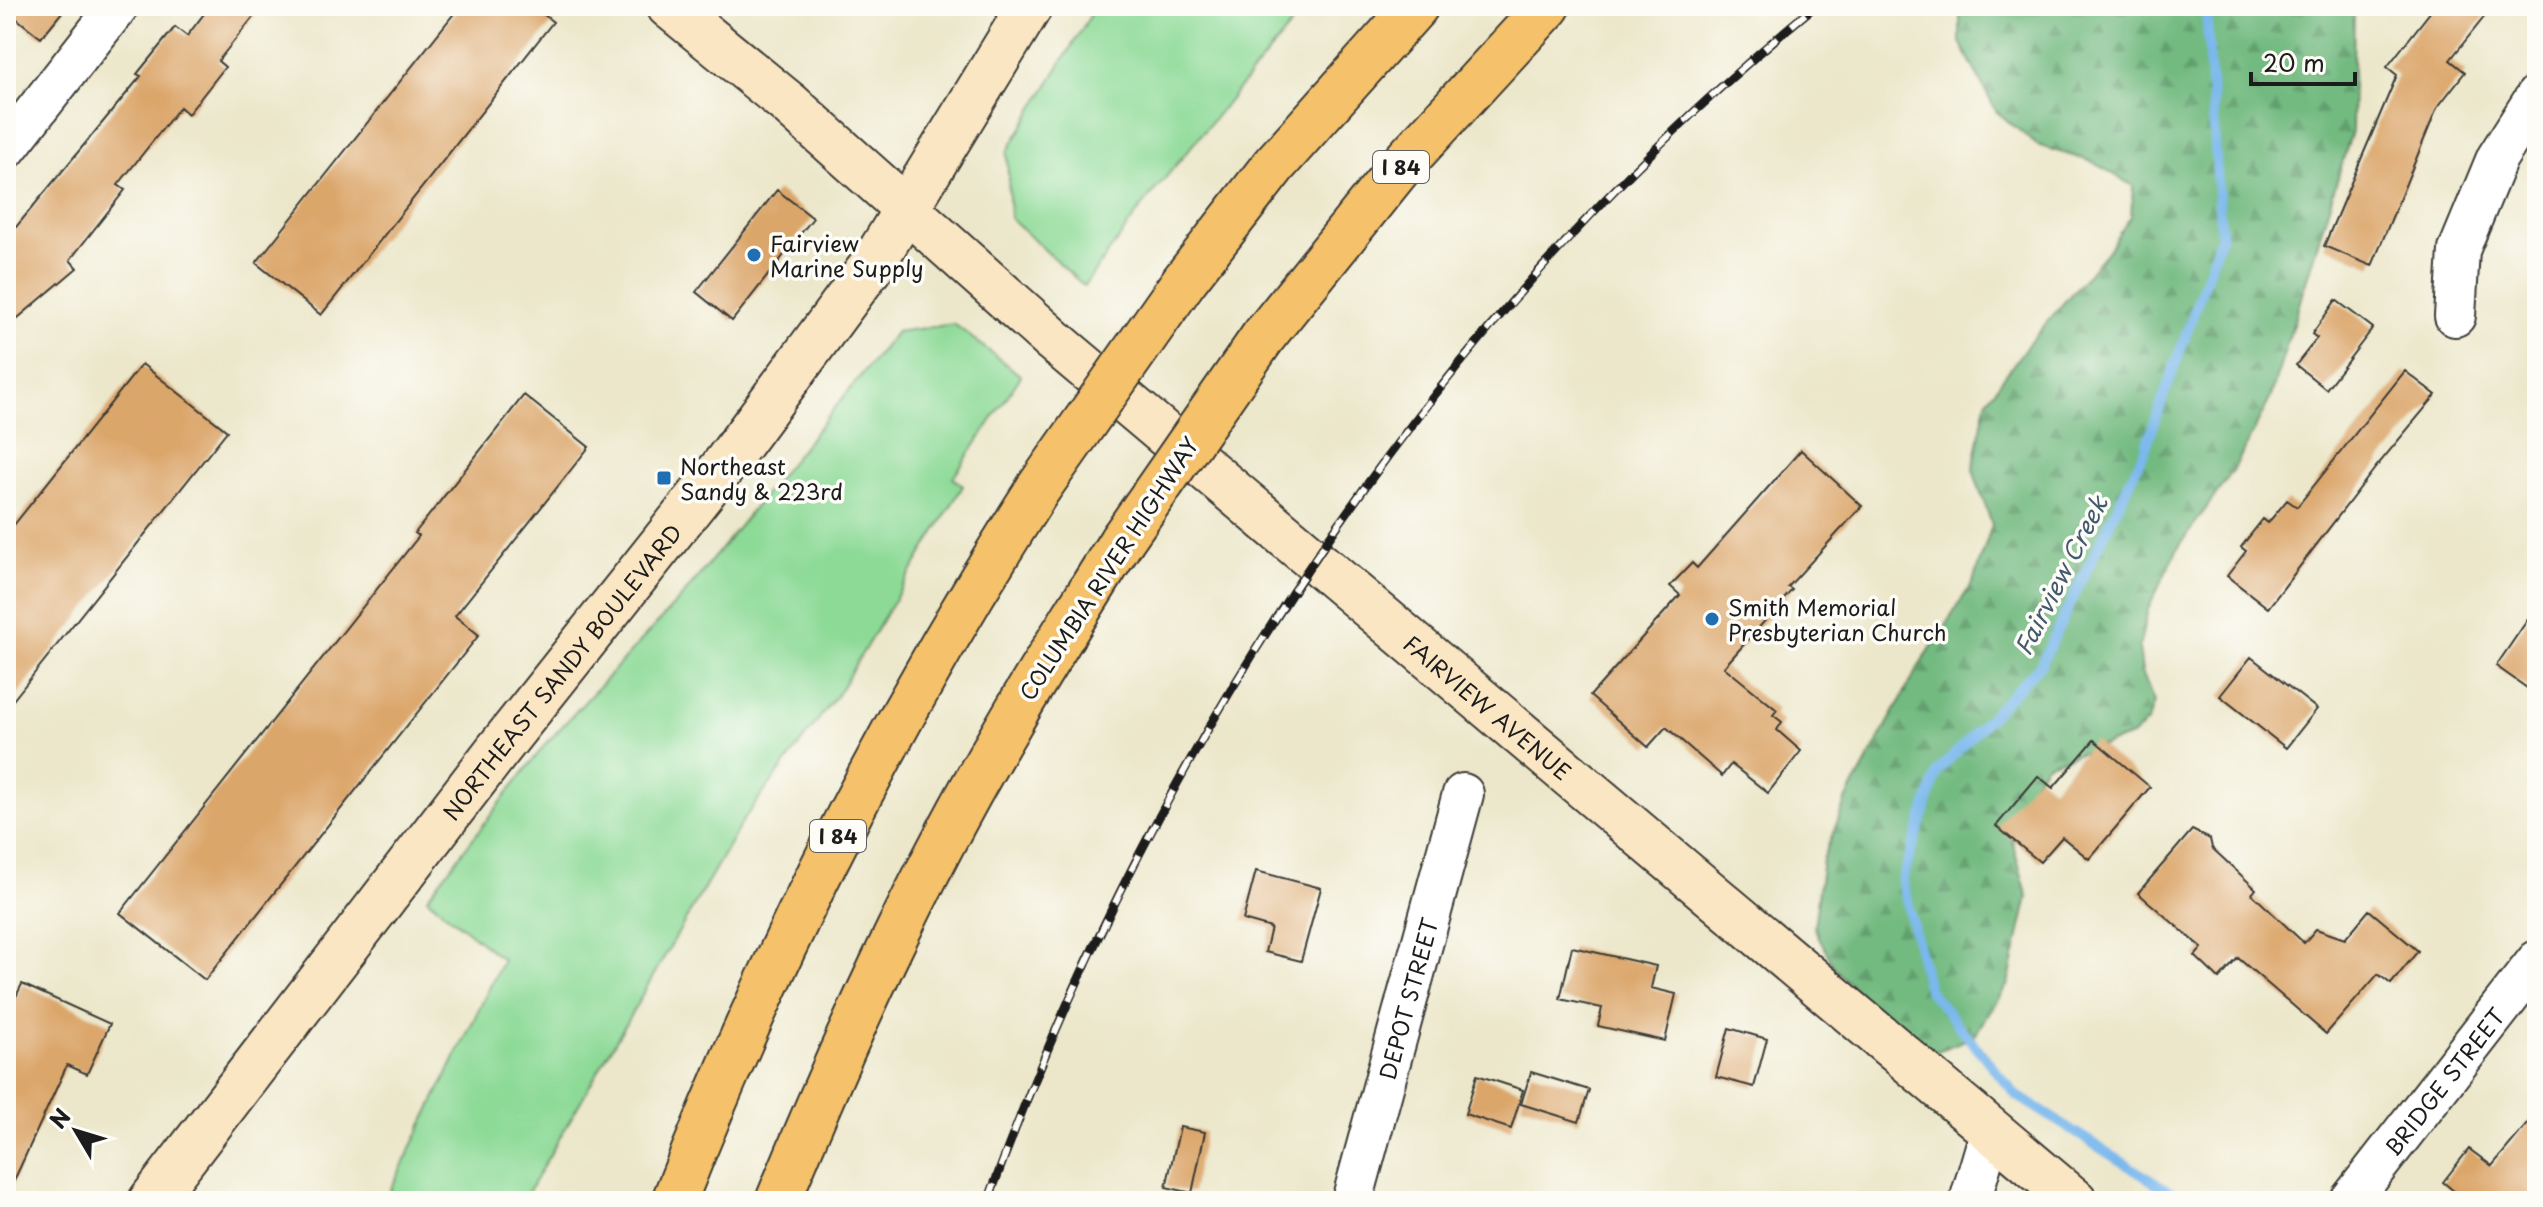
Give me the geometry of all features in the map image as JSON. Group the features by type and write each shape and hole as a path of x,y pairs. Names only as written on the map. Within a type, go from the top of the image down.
{"highway":[{"name":"I 84","path":"674,1201 759,1000 836,840 920,682 1038,489 1184,281 1274,165 1416,6"},
{"name":"COLUMBIA RIVER HIGHWAY","path":"778,1201 849,1040 936,860 1003,733 1122,540 1263,337 1399,168 1548,6"}],"main road":[{"name":"FAIRVIEW AVENUE","path":"669,6 788,103 1053,340 2075,1201"},
{"name":"NORTHEAST SANDY BOULEVARD","path":"151,1201 497,751 722,468 872,265 1030,6"}],"street":[{"path":"8,142 118,6"},
{"path":"2455,316 2459,250 2497,158 2537,95"},
{"name":"DEPOT STREET","path":"1352,1201 1463,794"},
{"name":"BRIDGE STREET","path":"2350,1201 2537,961"},
{"path":"1970,1201 1991,1130"}],"green space":[{"path":"1096,6 1307,6 1147,200 1084,286 1010,218 1007,152"},
{"path":"1960,6 2354,6 2352,131 2270,399 2234,469 2178,548 2148,609 2139,648 2142,672 2154,702 2148,721 2132,736 2046,764 2020,802 2012,841 2028,897 2008,984 1973,1037 1935,1052 1895,1034 1834,967 1814,927 1823,859 1845,802 1918,668 1973,582 1992,525 1973,470 1986,402 2025,348 2106,253 2131,216 2133,186 2093,162 2037,145 1996,111 1960,42"},
{"path":"954,324 1021,376 953,478 963,486 837,695 744,819 523,1201 385,1201 503,960 427,898 544,746 686,592 896,332"}],"building":[{"path":"6,6 67,6 41,38 6,10"},
{"path":"210,6 262,6 218,61 225,67 188,114 180,107 118,185 125,190 70,260 77,268 6,328 6,239 141,76 137,74 175,27 187,36"},
{"path":"460,6 533,6 553,22 321,315 256,263"},
{"path":"2435,6 2493,6 2450,60 2465,72 2437,108 2372,266 2324,246 2397,75 2387,67"},
{"name":"Fairview Marine Supply","path":"777,190 813,218 732,321 696,292"},
{"path":"2336,300 2373,328 2326,389 2296,365 2317,338 2312,334"},
{"path":"142,364 227,431 6,709 6,535"},
{"path":"2405,371 2436,395 2376,467 2268,608 2227,576 2246,551 2241,547 2263,519 2268,523 2287,500 2297,507"},
{"path":"524,395 589,447 455,616 479,635 205,980 120,913 419,536 415,533"},
{"name":"Smith Memorial Presbyterian Church","path":"1801,450 1862,506 1788,587 1792,590 1724,667 1777,710 1773,715 1782,722 1777,730 1801,751 1768,793 1731,764 1722,776 1666,727 1648,747 1590,696 1680,595 1670,586 1692,563 1697,568"},
{"path":"2537,606 2537,695 2496,666"},
{"path":"2251,657 2317,709 2286,748 2220,696"},
{"path":"2094,740 2150,787 2089,859 2062,837 2040,862 1996,826 2038,776 2053,788"},
{"path":"2192,830 2210,839 2212,848 2256,889 2252,894 2304,943 2316,929 2345,939 2369,910 2418,951 2391,984 2378,974 2326,1034 2238,958 2219,979 2195,956 2202,948 2138,893"},
{"path":"1256,871 1321,888 1301,961 1265,952 1271,928 1243,920"},
{"path":"1572,947 1656,966 1651,988 1676,994 1665,1041 1598,1026 1602,1008 1560,999"},
{"path":"22,984 110,1024 87,1074 67,1065 6,1198 6,1017"},
{"path":"1729,1028 1767,1039 1754,1087 1716,1077"},
{"path":"1531,1072 1589,1090 1579,1122 1521,1104"},
{"path":"1477,1075 1523,1090 1511,1129 1465,1114"},
{"path":"2537,1112 2537,1201 2466,1201 2443,1182 2469,1149 2492,1166"},
{"path":"1180,1127 1205,1132 1192,1193 1166,1187"}],"waterway":[{"name":"Fairview Creek","path":"2184,1201 2016,1095 1928,989 1902,880 1938,771 2041,664 2144,452 2221,236 2206,6"}],"railway":[{"path":"988,1201 1055,1031 1134,865 1223,704 1322,548 1431,400 1550,259 1678,127 1815,6"}],"place":[{"name":"Fairview Marine Supply","path":"754,255"},
{"name":"Northeast Sandy & 223rd","path":"664,478"},
{"name":"Smith Memorial Presbyterian Church","path":"1712,619"}]}
